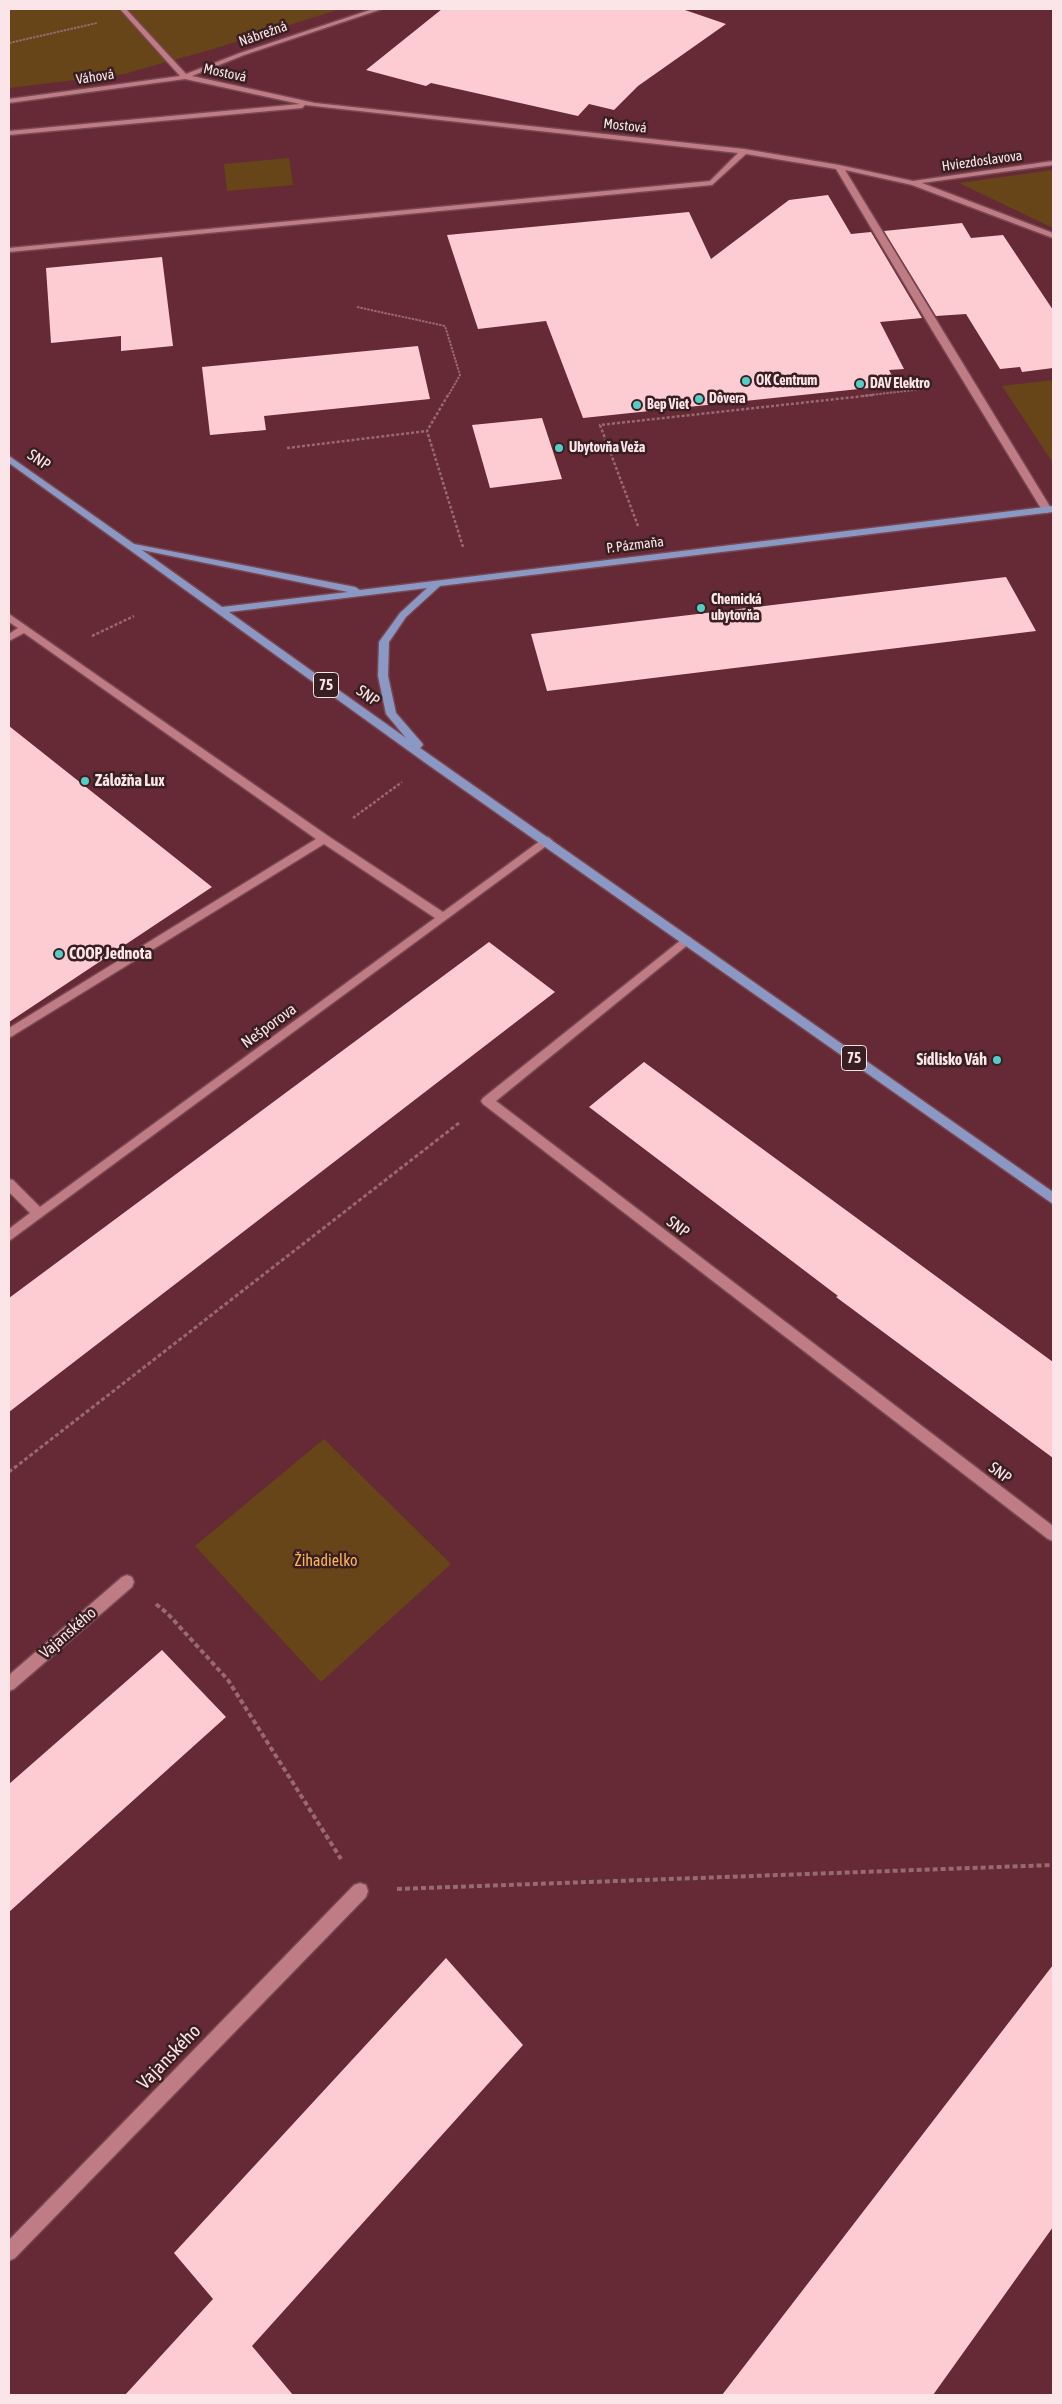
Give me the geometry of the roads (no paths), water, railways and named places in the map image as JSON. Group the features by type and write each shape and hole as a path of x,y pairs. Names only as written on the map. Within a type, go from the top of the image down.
{"main road":[{"name":"SNP","path":"9,459 431,760 1053,1199"},
{"name":"P. Pázmaňa","path":"220,610 1050,509"},
{"path":"132,545 367,593"},
{"path":"431,760 391,714 382,676 384,642 403,615 437,584"}],"street":[{"path":"123,9 185,77"},
{"name":"Nábrežná","path":"185,77 242,54 379,9"},
{"name":"Váhová","path":"9,101 185,77"},
{"name":"Mostová","path":"185,77 315,104 744,152 838,167 914,183 1053,236"},
{"path":"9,133 315,104"},
{"path":"9,250 712,183 744,152"},
{"name":"Hviezdoslavova","path":"914,183 1053,163"},
{"path":"838,167 936,330 1050,509"},
{"path":"9,617 324,839 443,918"},
{"path":"9,638 24,629"},
{"path":"9,1034 324,839"},
{"name":"Nešporova","path":"9,1236 548,841"},
{"name":"SNP","path":"686,940 487,1101 1053,1534"},
{"path":"9,1184 39,1214"},
{"name":"Vajanského","path":"9,1684 127,1582"},
{"name":"Vajanského","path":"9,2252 360,1890"}],"place":[{"name":"OK Centrum","path":"746,381"},
{"name":"DAV Elektro","path":"860,384"},
{"name":"Dôvera","path":"699,399"},
{"name":"Bep Viet","path":"637,405"},
{"name":"Ubytovňa Veža","path":"559,448"},
{"name":"Chemická ubytovňa","path":"701,608"},
{"name":"Záložňa Lux","path":"85,781"},
{"name":"COOP Jednota","path":"59,954"},
{"name":"Sídlisko Váh","path":"997,1060"}],"park label":[{"name":"Žihadielko","path":"326,1561"}]}
